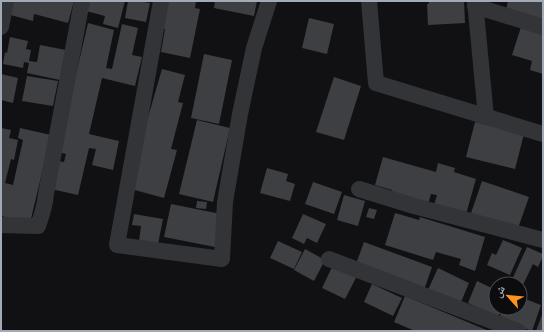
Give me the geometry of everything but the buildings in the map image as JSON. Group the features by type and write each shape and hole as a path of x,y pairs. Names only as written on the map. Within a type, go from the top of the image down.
{"street":[{"path":"1,27 6,1"},
{"path":"1,225 38,226 41,218 45,206 82,1"},
{"path":"161,1 116,245 222,259 225,202 240,114 254,48 270,1"},
{"path":"369,1 376,83 543,134"},
{"path":"486,117 475,3 543,27"},
{"path":"359,189 414,206 543,240"},
{"path":"329,259 518,331"}]}
